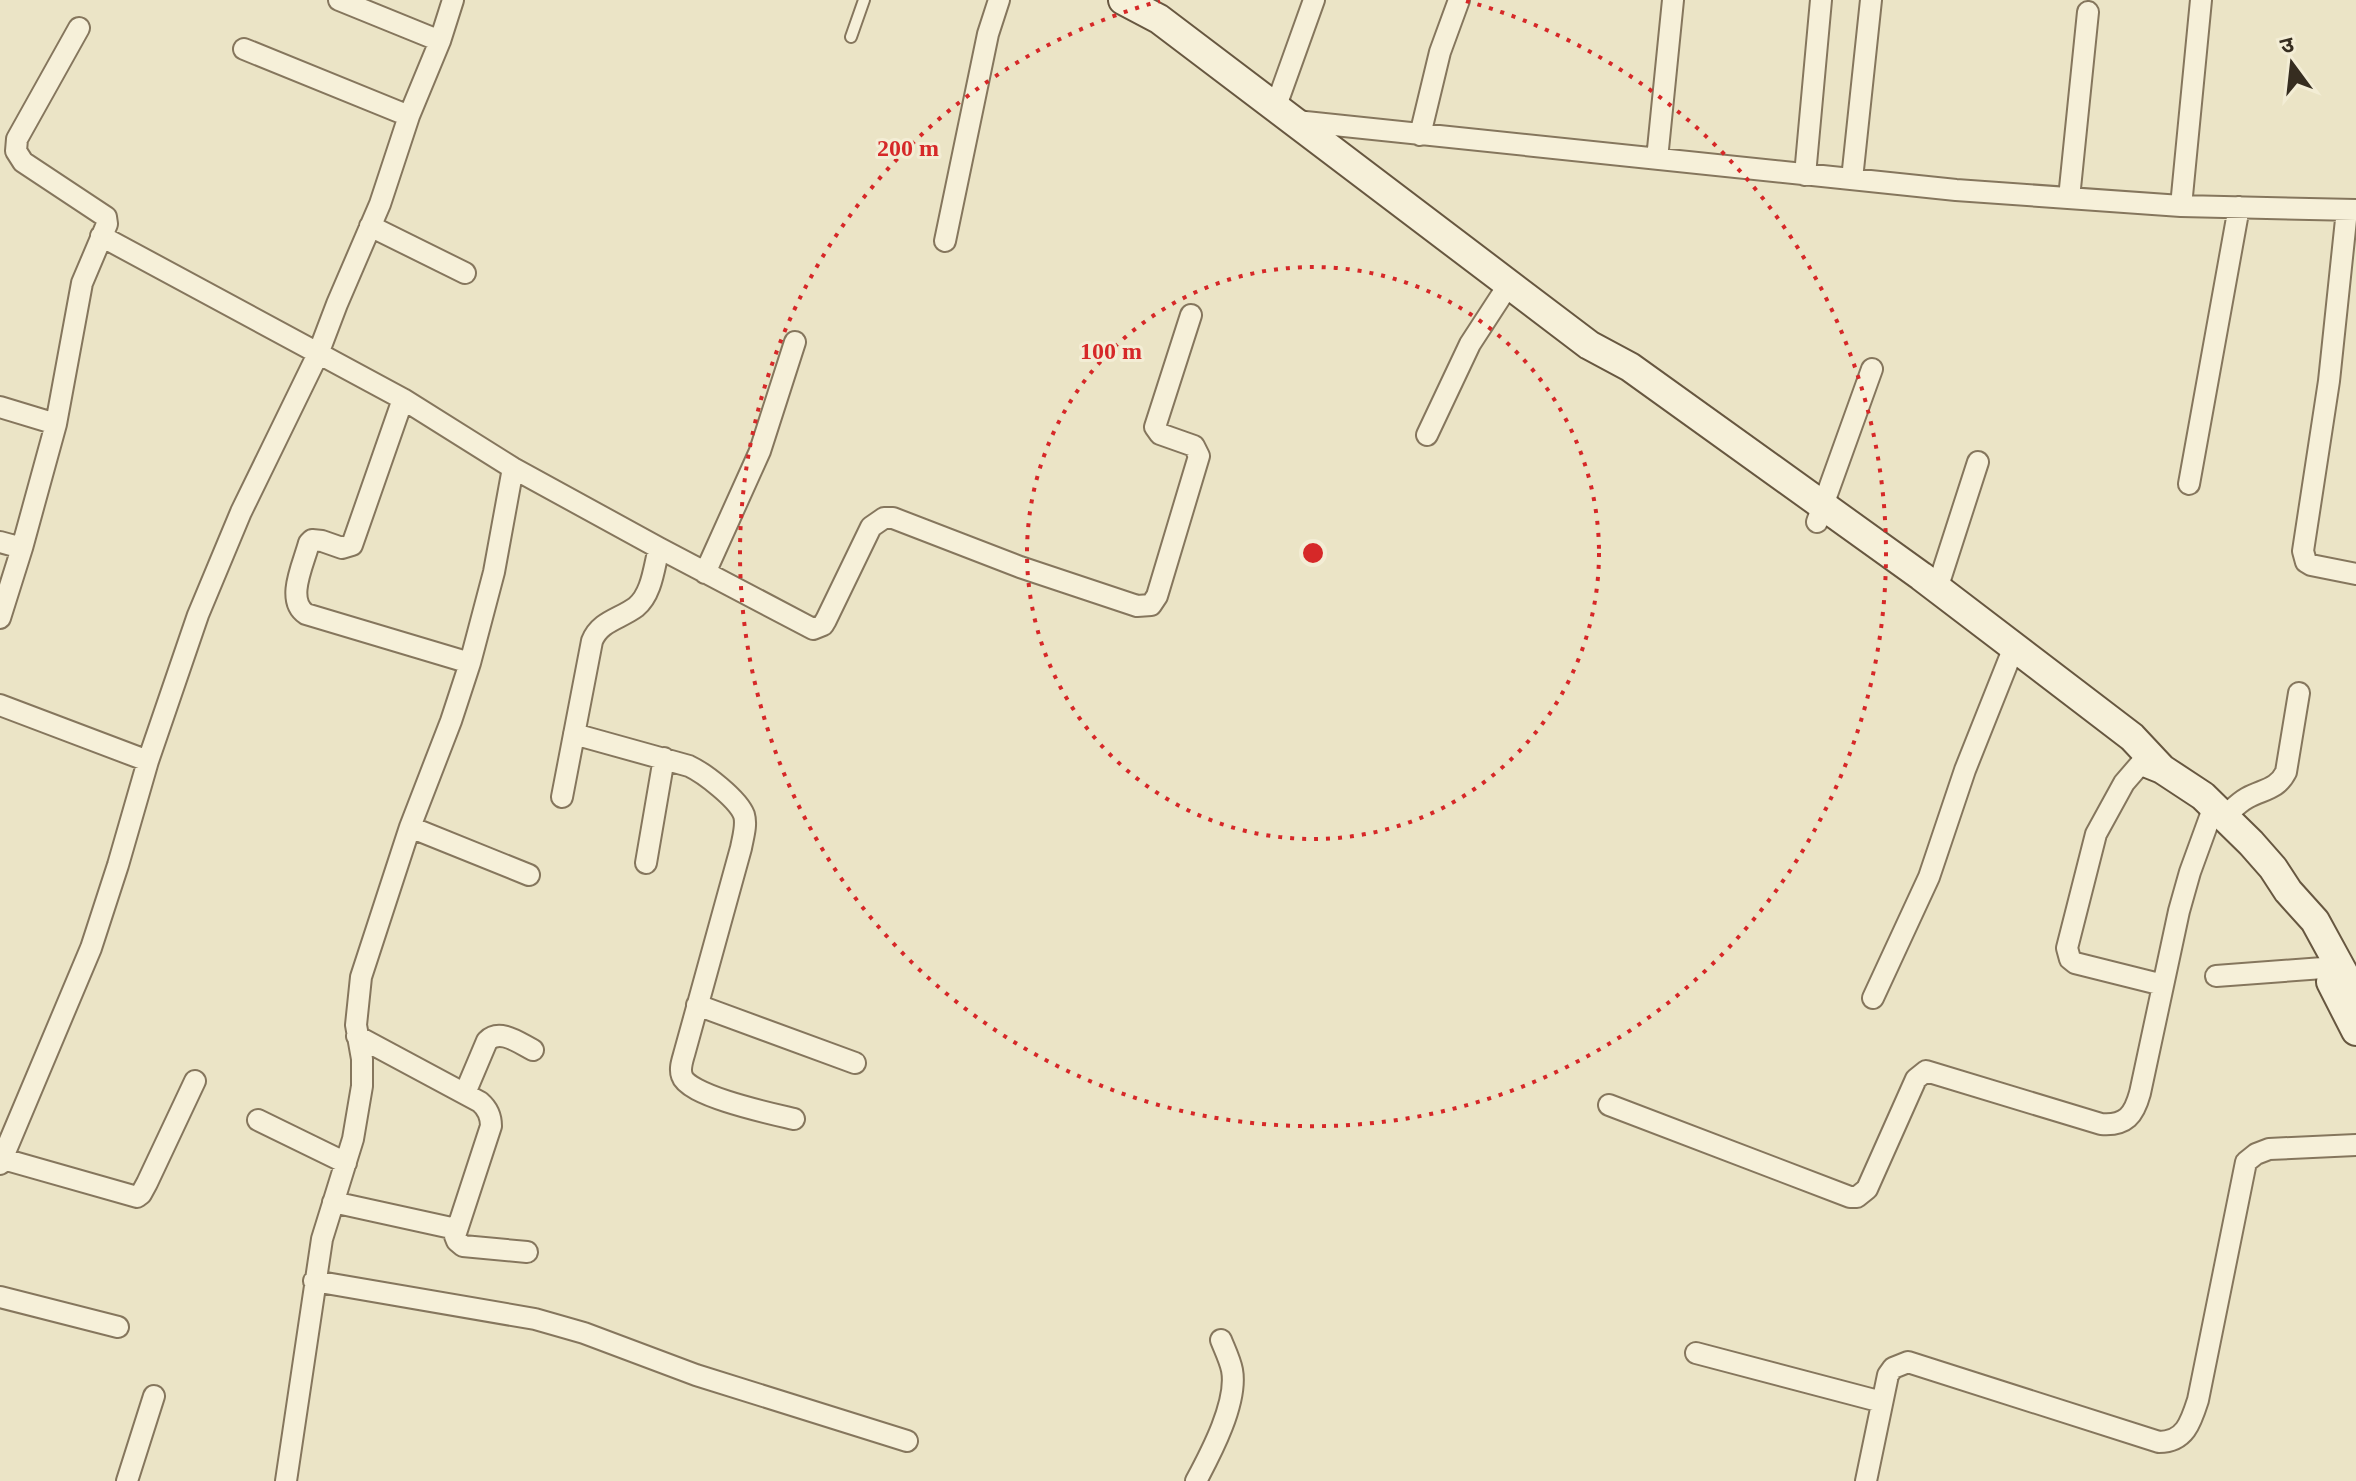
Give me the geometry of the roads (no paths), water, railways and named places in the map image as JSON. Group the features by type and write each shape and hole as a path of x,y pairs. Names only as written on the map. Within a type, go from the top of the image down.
{"street":[{"path":"339,0 440,41"},
{"path":"195,1081 147,1183 137,1197 1,1160 91,948 189,638 241,512 318,354 370,226 453,0"},
{"path":"945,241 988,34 999,0"},
{"path":"1123,0 1151,10 1589,345 1630,367 1821,514 2011,654 2132,737 2152,765 2203,796 2273,868 2288,891 2315,921 2356,996"},
{"path":"1286,114 1314,0"},
{"path":"1420,135 1440,52 1459,0"},
{"path":"1657,159 1673,0"},
{"path":"1805,175 1821,0"},
{"path":"1852,179 1871,0"},
{"path":"2181,206 2201,0"},
{"path":"2069,198 2088,12"},
{"path":"0,618 56,424 82,283 107,224 106,217 23,162 16,151 17,139 79,28"},
{"path":"244,49 409,116"},
{"path":"1286,114 1420,135 1956,190 2181,206 2351,210 2303,551 2306,562 2311,565 2356,574"},
{"path":"2189,484 2239,207"},
{"path":"370,226 465,273"},
{"path":"101,236 403,399 513,468 813,629 823,625 871,527 884,518 893,518 1020,567 1137,606 1149,607 1157,596 1199,456 1194,446 1160,434 1155,427 1191,315"},
{"path":"1427,435 1470,344 1509,284"},
{"path":"705,573 760,451 795,342"},
{"path":"1821,514 1872,369"},
{"path":"403,399 352,545 342,548 312,540 295,599 300,611 306,614 470,663"},
{"path":"0,407 56,424"},
{"path":"1937,589 1978,462"},
{"path":"286,1481 322,1239 353,1139 362,1086 357,1036 361,977 410,827 470,663 494,572 513,468"},
{"path":"1821,514 1937,589 2011,654"},
{"path":"0,542 22,548"},
{"path":"562,797 594,636 601,627 642,601 659,548"},
{"path":"1873,998 1929,877 1965,770 2011,654"},
{"path":"1609,1105 1850,1197 1857,1197 1867,1189 1916,1079 1926,1071 2101,1124 2119,1124 2127,1120 2136,1107 2140,1093 2190,872 2219,811 2271,790 2282,779 2286,772 2299,693"},
{"path":"0,705 148,761"},
{"path":"574,734 664,758 698,771 737,804 744,817 741,848 681,1068 684,1081 711,1096 794,1119"},
{"path":"646,863 664,758"},
{"path":"2152,765 2124,783 2096,834 2067,948 2070,959 2075,963 2163,985"},
{"path":"410,827 529,875"},
{"path":"2288,891 2302,928 2356,1031"},
{"path":"2216,976 2323,968"},
{"path":"697,1005 855,1063"},
{"path":"465,1093 492,1036 499,1035 533,1050"},
{"path":"357,1036 485,1106 491,1126 456,1229 457,1241 463,1246 527,1252"},
{"path":"258,1120 346,1163"},
{"path":"1866,1481 1888,1375 1893,1368 1908,1362 2159,1442 2176,1439 2190,1423 2198,1400 2246,1162 2269,1149 2356,1145"},
{"path":"333,1202 456,1229"},
{"path":"314,1281 535,1319 584,1333 696,1375 907,1441"},
{"path":"0,1297 118,1327"},
{"path":"1196,1481 1212,1448 1231,1394 1232,1371 1221,1340"},
{"path":"1696,1353 1882,1402"},
{"path":"127,1481 154,1396"}],"lane":[{"path":"851,37 864,0"}]}
